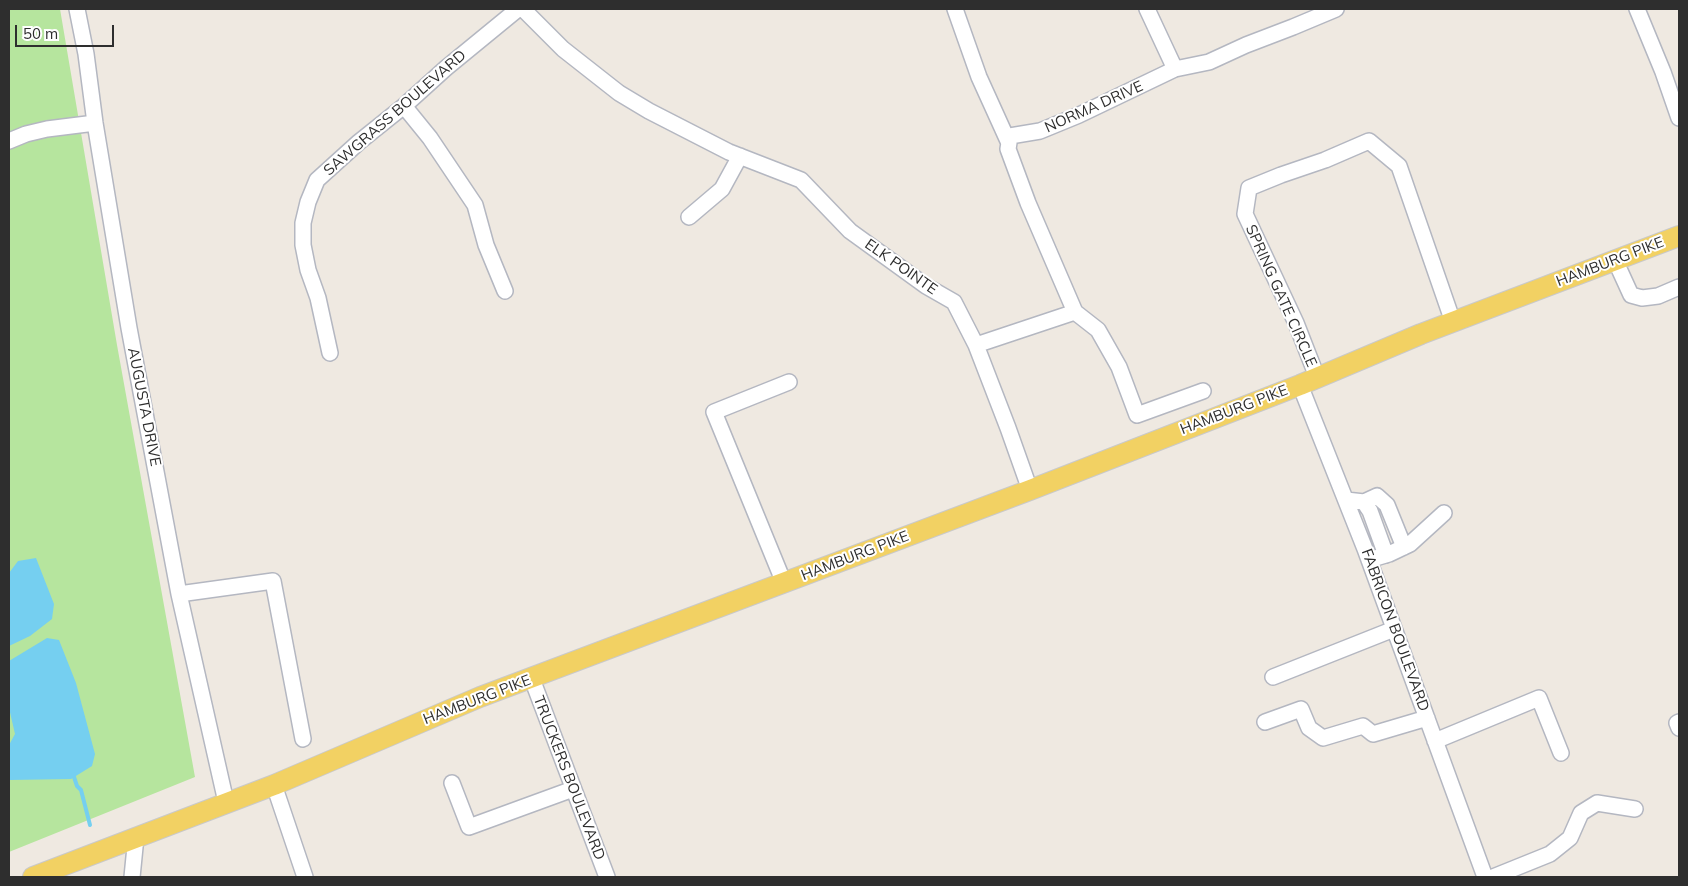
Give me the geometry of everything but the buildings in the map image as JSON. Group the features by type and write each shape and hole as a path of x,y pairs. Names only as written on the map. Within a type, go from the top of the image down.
{"main road":[{"name":"HAMBURG PIKE","path":"33,877 274,784 480,697 1030,490 1453,322 1679,236"}],"street":[{"name":"AUGUSTA DRIVE","path":"77,9 86,54 95,122 129,328 179,594 226,802"},
{"name":"SAWGRASS BOULEVARD","path":"330,353 318,298 308,270 303,245 303,223 308,202 317,180 359,142 518,9"},
{"name":"ELK POINTE","path":"522,9 564,49 619,93 679,126 740,156 801,180 850,231 926,286 954,302 976,345 1030,490"},
{"path":"955,9 979,76 1008,141 1008,149 1028,203 1075,312 1098,330 1119,367 1137,415 1203,390"},
{"path":"1147,9 1175,69"},
{"name":"NORMA DRIVE","path":"1008,141 1010,136 1040,131 1079,115 1175,69 1209,62 1336,9"},
{"path":"1637,9 1663,72 1679,118"},
{"path":"404,106 430,138 475,206 486,245 504,290"},
{"path":"9,141 26,134 47,129 95,122"},
{"name":"SPRING GATE CIRCLE","path":"1308,381 1296,322 1245,214 1249,188 1369,142 1399,166 1453,322"},
{"path":"689,218 722,189 740,156"},
{"path":"1615,260 1627,290 1631,295 1642,298 1658,296 1679,287"},
{"path":"976,345 1075,312"},
{"name":"FABRICON BOULEVARD","path":"1308,381 1346,500 1485,877"},
{"path":"784,582 714,412 789,382"},
{"path":"1346,500 1364,502 1377,496 1387,505 1404,547"},
{"path":"1364,502 1370,511 1386,555"},
{"path":"1369,560 1386,555 1410,544 1444,514"},
{"path":"179,594 273,580 303,739"},
{"path":"1273,677 1394,629"},
{"name":"TRUCKERS BOULEVARD","path":"532,679 607,877"},
{"path":"1435,741 1539,698 1561,753"},
{"path":"1265,722 1301,709 1309,728 1324,738 1363,726 1372,734 1427,718"},
{"path":"1679,722 1677,723 1679,728"},
{"path":"452,783 469,828 573,788"},
{"path":"274,784 305,877"},
{"path":"1493,877 1550,854 1570,838 1581,813 1597,803 1635,808"},
{"path":"132,877 136,837"}],"green space":[{"path":"9,9 60,9 117,345 195,777 9,852"}],"water":[{"path":"36,558 54,604 52,619 30,636 9,646 9,573 18,561"},
{"path":"47,638 59,640 76,683 95,754 92,766 71,779 9,780 9,745 15,734 9,708 9,661"}],"waterway":[{"path":"73,774 77,786 81,790 90,825"}]}
